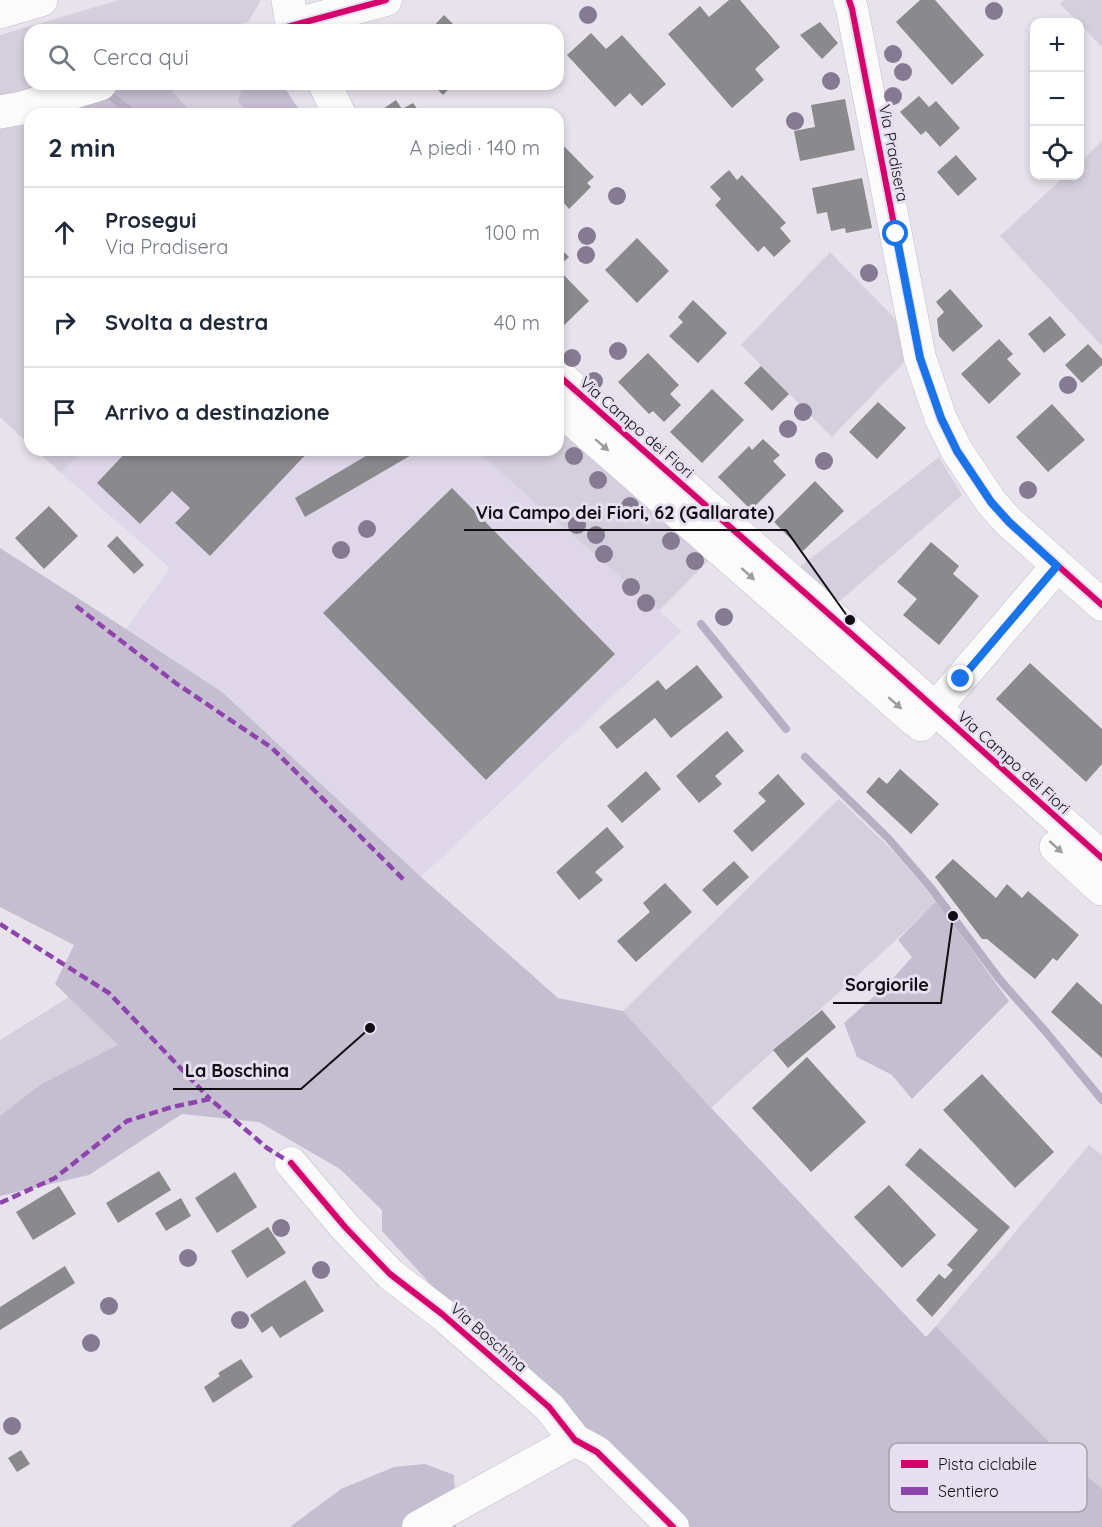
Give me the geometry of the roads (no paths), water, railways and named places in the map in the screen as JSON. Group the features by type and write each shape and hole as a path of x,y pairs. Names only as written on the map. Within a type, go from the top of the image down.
{"main road":[{"path":"0,12 40,0"},
{"path":"0,112 22,108 80,90"},
{"path":"311,90 318,108"},
{"path":"328,90 336,108"},
{"name":"Via Campo dei Fiori","path":"564,381 928,717 1102,889"},
{"name":"Via Campo dei Fiori","path":"564,412 928,717 1102,858"}],"street":[{"path":"289,23 386,0"},
{"name":"Via Pradisera","path":"849,0 855,21 920,358 941,418 957,451 991,502 1009,522 1102,605"},
{"path":"928,717 1057,566"},
{"name":"Via Boschina","path":"291,1163 345,1227 390,1274 442,1314 549,1407 575,1440 597,1452 673,1527"},
{"path":"418,1527 575,1440"}],"waterway":[{"path":"112,97 126,108"},
{"path":"701,624 786,729"},
{"path":"805,757 888,838 931,888 1000,980 1102,1100"}],"place":[{"name":"Via Campo dei Fiori, 62 (Gallarate)","path":"850,620"},
{"name":"Sorgiorile","path":"953,916"},
{"name":"La Boschina","path":"370,1028"}]}
